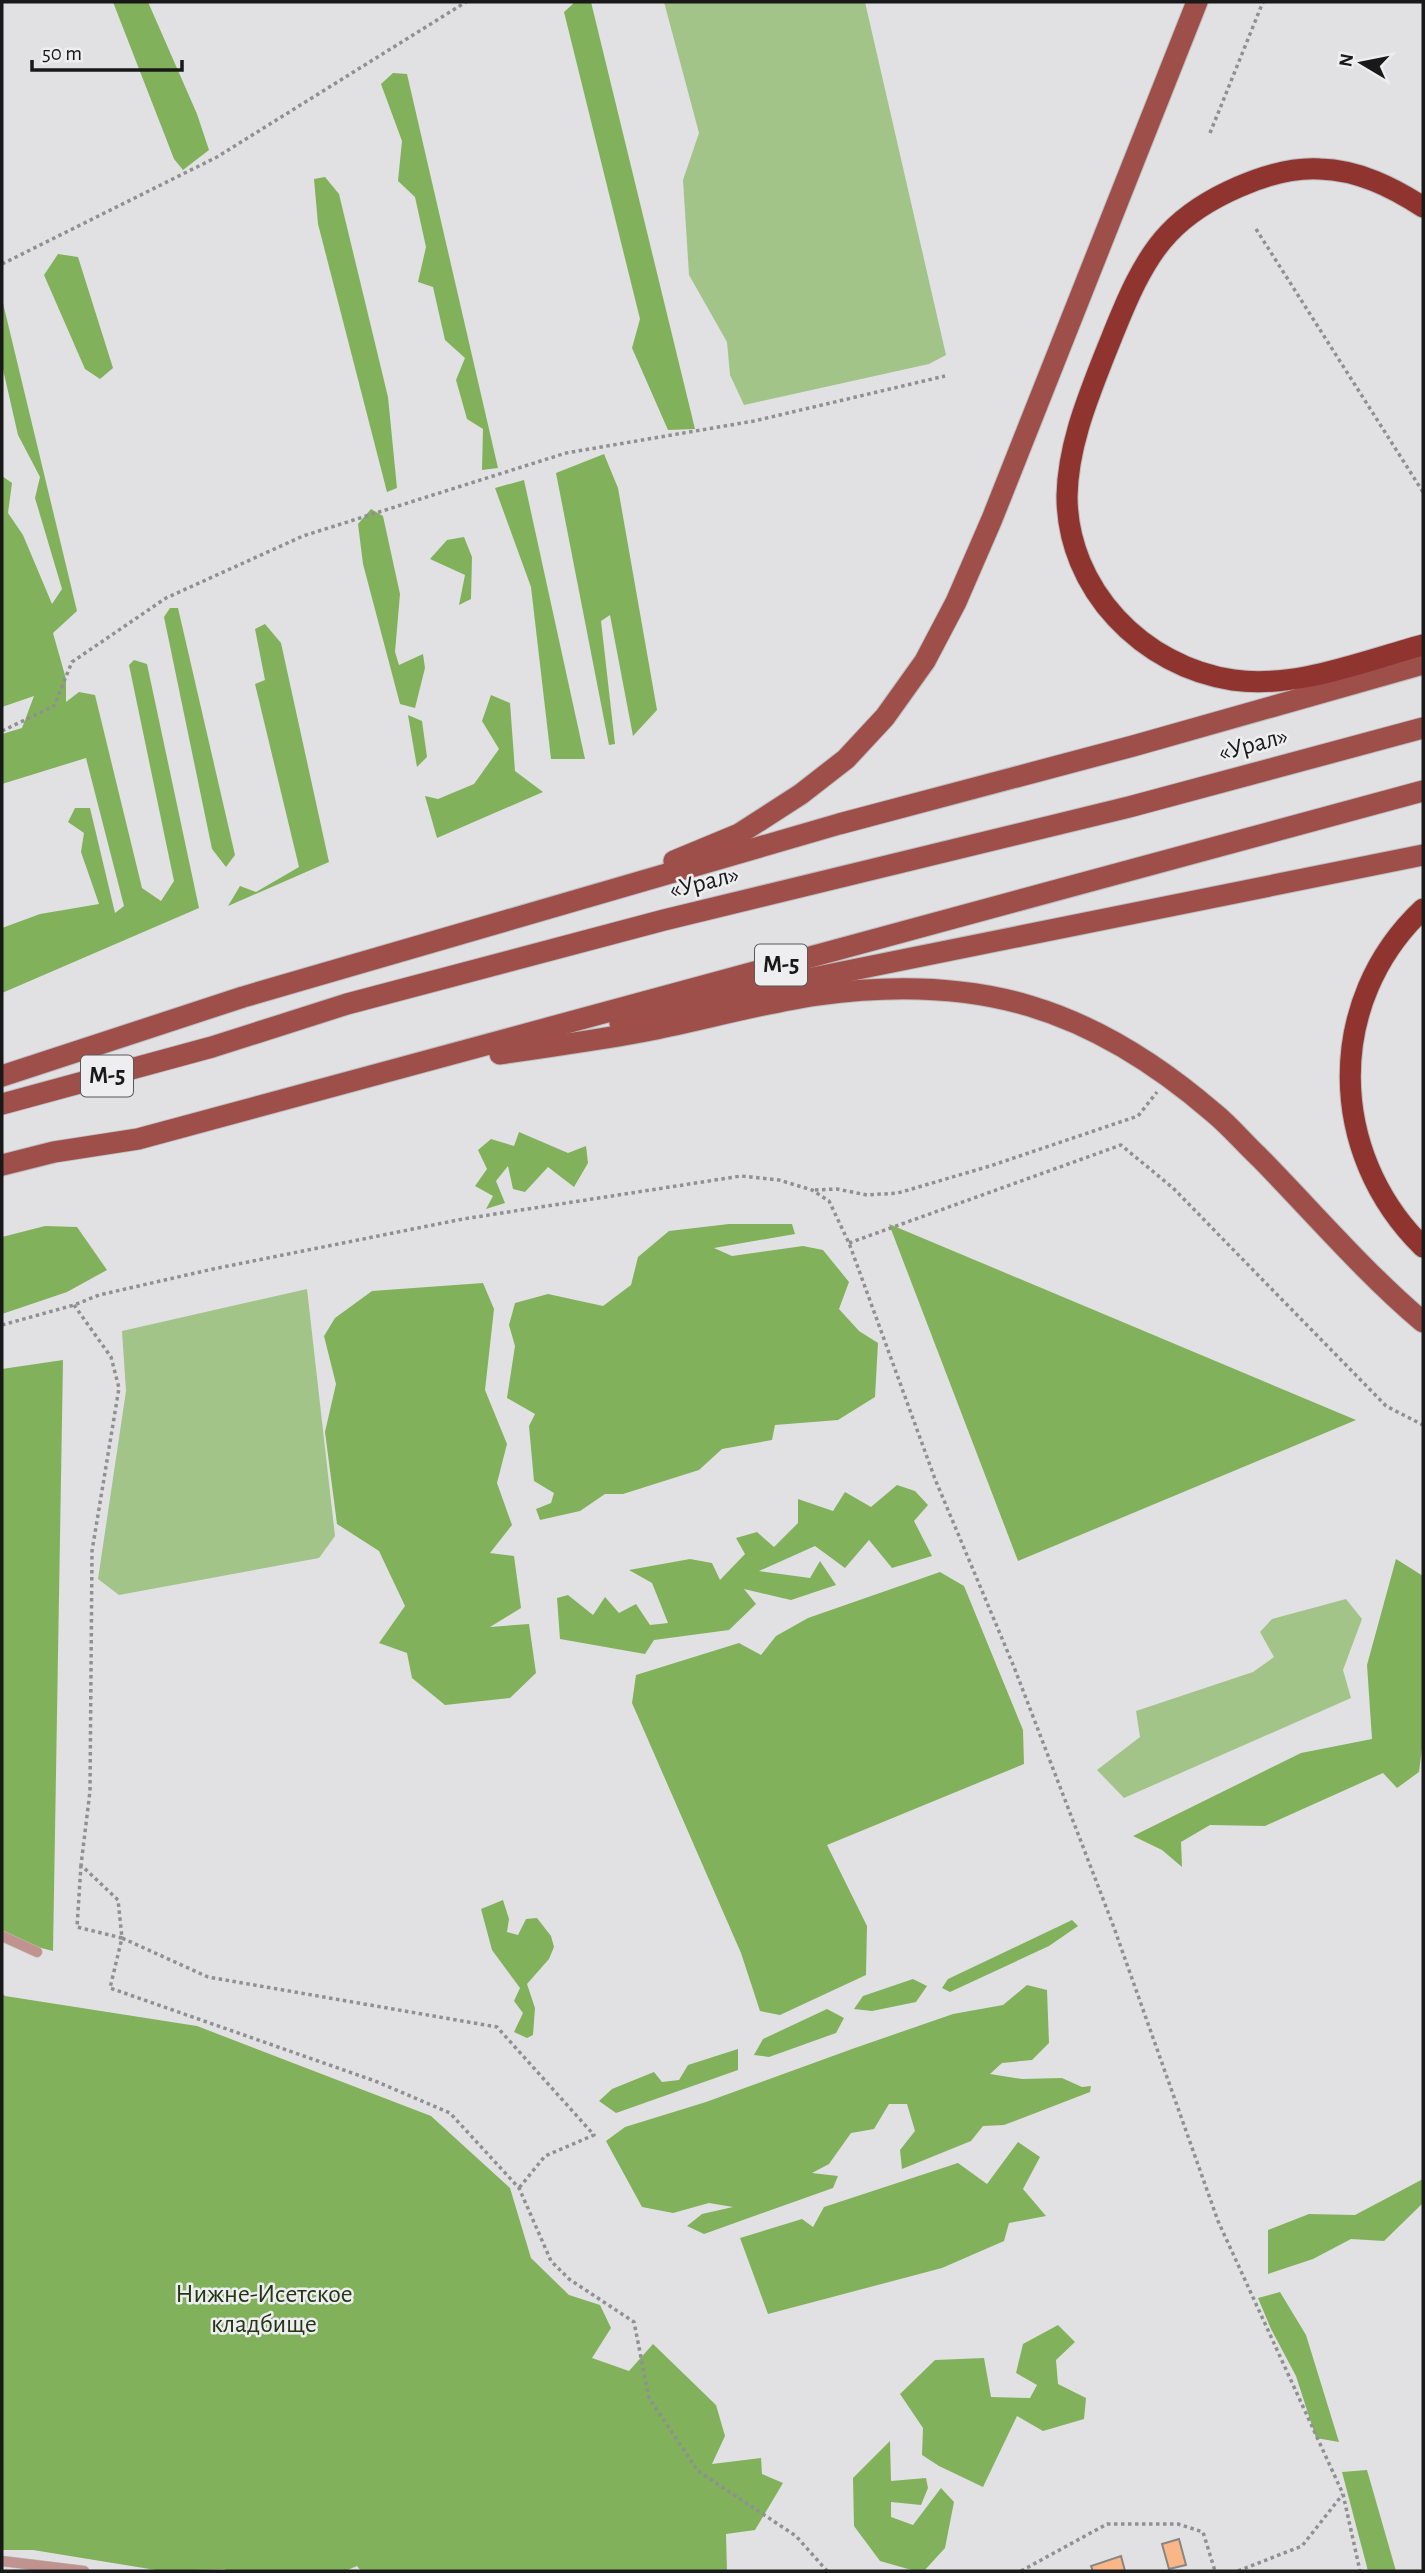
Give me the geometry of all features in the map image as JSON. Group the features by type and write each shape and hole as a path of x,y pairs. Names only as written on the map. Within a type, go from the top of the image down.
{"highway":[{"path":"1423,206 1393,187 1320,168 1273,175 1236,188 1202,205 1168,234 1140,274 1116,326 1075,437 1067,497 1082,569 1103,604 1123,628 1143,644 1201,674 1235,681 1294,680 1423,645"},
{"path":"1423,909 1385,951 1370,980 1358,1011 1351,1047 1349,1079 1354,1122 1365,1159 1386,1200 1423,1247"}],"main road":[{"path":"610,892 645,873 739,834 801,794 854,751 885,717 925,662 956,602 992,519 1197,2"},
{"path":"2,1076 243,997 839,824 1133,746 1423,664"},
{"name":"«Урал»","path":"2,1104 212,1047 347,1003 664,920 1129,807 1423,728"},
{"name":"М-5","path":"2,1165 54,1152 138,1139 1423,791"},
{"path":"138,1139 376,1086 738,993 1423,855"},
{"path":"500,1054 648,1031 816,996 886,988 936,989 993,996 1044,1009 1093,1029 1166,1074 1215,1114 1357,1260 1423,1322"}],"lane":[{"path":"2,1936 37,1952"},
{"path":"2,2561 84,2571"}],"path":[{"path":"2,264 218,157 466,2"},
{"path":"1210,133 1263,2"},
{"path":"1256,229 1423,492"},
{"path":"2,731 54,706 72,662 166,598 303,536 566,453 754,421 945,376"},
{"path":"813,1190 837,1189 867,1195 898,1193 990,1166 1138,1116 1154,1098 1166,1074"},
{"path":"849,1243 1121,1145 1174,1188 1386,1406 1423,1426"},
{"path":"2,1325 74,1305 99,1295 213,1269 516,1211 741,1176 779,1180 813,1190 829,1201 849,1243 935,1479 1014,1667 1113,1925 1218,2221 1343,2494 1360,2571"},
{"path":"74,1305 111,1357 119,1388 92,1551 90,1791 80,1865 77,1927 122,1938 208,1977 497,2027 594,2136 545,2156 519,2188"},
{"path":"80,1865 118,1900 122,1938 110,1988 375,2081 450,2113 519,2188 551,2261 569,2279 634,2322 649,2398 698,2471 796,2536 827,2571"},
{"path":"1238,2571 1301,2546 1343,2494"},
{"path":"1021,2571 1107,2524 1178,2524 1203,2532 1214,2571"}],"green space":[{"path":"113,2 148,2 197,114 209,150 183,170 174,159"},
{"path":"575,2 591,2 695,429 668,430 632,348 640,319 564,12"},
{"path":"664,2 865,2 946,355 929,364 744,405 730,375 727,342 689,275 683,180 699,133"},
{"path":"393,73 407,74 498,468 482,470 483,429 467,419 456,380 465,358 445,340 433,287 418,282 426,247 415,197 398,181 402,141 381,84"},
{"path":"325,177 339,194 388,397 397,488 387,492 318,224 314,179"},
{"path":"58,254 78,257 113,368 100,379 85,369 44,275"},
{"path":"2,299 77,611 53,633 66,679 66,702 79,692 95,695 142,888 161,901 174,881 129,665 134,660 147,664 199,908 2,993 2,928 40,914 99,904 81,852 84,833 68,822 75,808 90,808 115,913 124,906 86,758 2,784 2,734 22,728 34,696 2,707 2,476 12,483 8,513 23,535 52,604 62,589 35,498 40,477 18,435 2,365"},
{"path":"604,454 618,488 657,710 633,736 610,615 601,621 615,744 609,745 556,473"},
{"path":"524,480 585,759 551,759 531,587 495,488"},
{"path":"371,509 383,516 400,594 395,652 399,665 423,654 425,668 415,708 400,704 363,564 358,524"},
{"path":"464,537 472,557 471,599 459,605 465,575 430,559 447,540"},
{"path":"170,608 178,608 235,855 226,867 212,849 164,617"},
{"path":"265,624 281,643 329,862 228,906 240,886 256,892 299,867 255,684 265,680 255,629"},
{"path":"491,695 510,703 515,771 543,792 437,838 425,796 438,799 474,784 499,749 482,721"},
{"path":"408,715 422,721 427,757 417,767"},
{"path":"519,1132 568,1153 586,1146 588,1163 574,1187 548,1167 525,1192 513,1189 508,1166 496,1181 505,1203 486,1209 493,1196 475,1186 487,1169 478,1150 491,1139 514,1146"},
{"path":"729,1224 792,1224 795,1234 714,1248 732,1256 803,1246 823,1250 849,1282 839,1309 859,1331 878,1343 875,1397 838,1420 775,1425 772,1440 722,1449 699,1470 623,1494 605,1494 580,1511 540,1520 536,1509 551,1503 554,1493 534,1481 529,1426 535,1414 507,1398 515,1346 509,1325 515,1303 548,1294 603,1306 631,1285 638,1257 669,1231"},
{"path":"889,1224 1356,1420 1018,1561"},
{"path":"45,1226 77,1227 107,1270 67,1292 2,1314 2,1237"},
{"path":"483,1283 494,1309 485,1390 507,1444 497,1483 512,1525 490,1553 514,1556 521,1608 490,1627 529,1624 536,1673 510,1698 445,1705 412,1678 407,1653 379,1643 405,1606 379,1551 337,1524 325,1432 336,1384 324,1336 335,1318 372,1291"},
{"path":"307,1289 335,1536 319,1558 119,1595 98,1579 126,1391 122,1331"},
{"path":"63,1360 53,1951 2,1938 2,1369"},
{"path":"897,1485 915,1491 928,1505 914,1521 932,1556 892,1568 869,1540 845,1568 815,1546 759,1571 810,1578 820,1561 836,1585 791,1600 744,1589 756,1604 729,1630 654,1640 645,1654 560,1639 557,1598 568,1595 593,1615 605,1597 619,1613 636,1604 650,1625 668,1623 652,1583 629,1570 690,1559 712,1563 720,1580 745,1554 736,1538 757,1532 774,1547 798,1523 798,1499 833,1511 845,1492 871,1507"},
{"path":"1396,1559 1423,1576 1423,1740 1419,1772 1397,1788 1383,1773 1265,1826 1210,1825 1181,1842 1182,1867 1162,1850 1133,1836 1301,1753 1372,1739 1367,1665"},
{"path":"940,1572 964,1586 1023,1730 1024,1764 827,1845 867,1926 866,1975 780,2015 760,2011 741,1953 632,1703 636,1675 739,1643 761,1655 776,1636 808,1618"},
{"path":"1346,1599 1362,1619 1343,1670 1351,1698 1124,1798 1097,1770 1140,1737 1136,1711 1253,1672 1274,1657 1260,1632 1272,1619"},
{"path":"503,1900 509,1919 507,1932 518,1935 526,1919 537,1918 551,1936 554,1947 549,1959 527,1984 535,2008 533,2035 527,2038 514,2032 523,2013 514,2001 520,1988 492,1950 481,1909"},
{"path":"1072,1920 1078,1926 1049,1946 950,1992 942,1988 948,1979"},
{"path":"913,1979 927,1986 916,2002 872,2011 854,2009 863,1996"},
{"path":"1027,1985 1047,1990 1049,2043 1032,2060 1002,2063 990,2074 1022,2079 1062,2078 1082,2087 1091,2086 1090,2092 1004,2125 983,2126 971,2141 902,2169 900,2150 915,2131 907,2104 889,2104 874,2129 851,2133 829,2164 812,2173 838,2176 833,2188 704,2234 687,2226 702,2214 733,2207 709,2203 673,2213 642,2207 606,2141 625,2127 706,2102 953,2014 1003,2005"},
{"name":"Нижне-Исетское кладбище","path":"2,1993 5,1996 197,2026 431,2116 510,2188 531,2258 569,2295 600,2305 611,2328 592,2358 629,2371 653,2344 716,2405 725,2436 712,2464 761,2458 762,2474 783,2483 755,2530 726,2534 727,2571 361,2571 357,2566 345,2571 162,2571 33,2550 2,2550"},
{"path":"827,2009 844,2018 836,2033 769,2057 754,2055 763,2039"},
{"path":"738,2049 738,2070 616,2113 599,2101 612,2089 654,2072 662,2082 679,2080 688,2065"},
{"path":"1018,2142 1040,2157 1023,2189 1046,2216 1009,2223 1004,2241 942,2268 768,2314 740,2238 802,2219 813,2227 824,2207 958,2163 987,2184"},
{"path":"1423,2179 1423,2203 1384,2241 1351,2239 1313,2259 1268,2274 1268,2230 1309,2214 1355,2215"},
{"path":"1280,2292 1306,2335 1339,2442 1316,2438 1296,2376 1258,2298"},
{"path":"1058,2325 1075,2342 1056,2360 1058,2384 1086,2398 1084,2419 1043,2431 1017,2416 983,2487 922,2455 923,2428 900,2394 935,2360 984,2358 991,2397 1030,2398 1037,2385 1016,2373 1023,2344"},
{"path":"890,2441 891,2481 926,2478 928,2488 921,2505 891,2502 891,2517 913,2525 941,2488 954,2502 945,2548 924,2571 880,2561 854,2526 853,2478"},
{"path":"1367,2470 1396,2571 1368,2571 1342,2472"}],"building":[{"path":"1179,2539 1186,2565 1169,2569 1162,2544"},
{"path":"1121,2556 1125,2571 1093,2571 1091,2566"}]}
